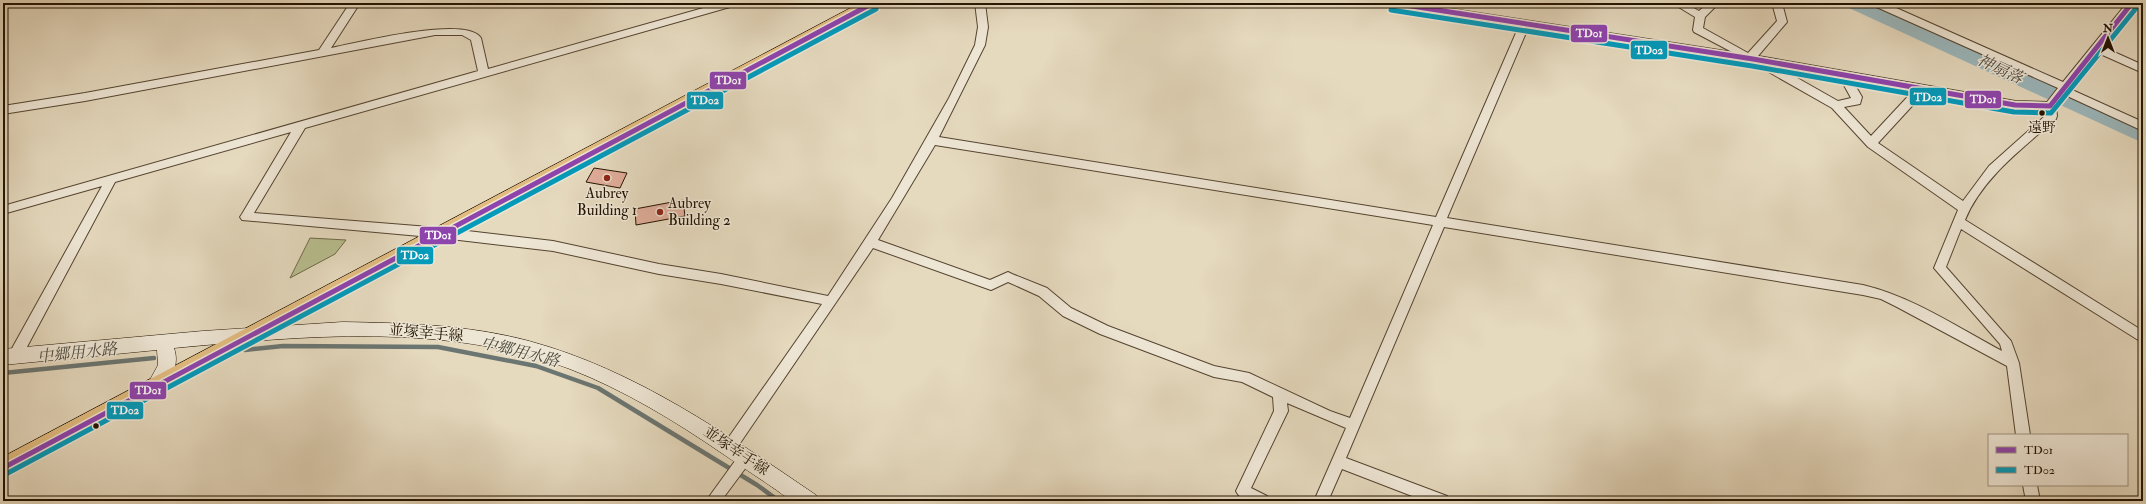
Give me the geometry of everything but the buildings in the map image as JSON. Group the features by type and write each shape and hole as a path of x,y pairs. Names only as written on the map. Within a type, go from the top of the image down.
{"main road":[{"path":"3,468 873,3"},
{"name":"並塚幸手線","path":"9,357 255,334 336,329 392,330 473,337 510,344 574,363 648,396 694,423 809,501"},
{"path":"155,387 169,360 162,342"}],"street":[{"path":"323,52 355,3"},
{"path":"3,210 733,3"},
{"path":"729,448 870,242 932,140 980,45 983,27 980,3"},
{"path":"1392,3 1753,58 2015,105 2050,106"},
{"path":"1677,3 1700,16"},
{"path":"1714,3 1700,16 1698,30 1812,89 1836,105 1871,143 1964,208"},
{"path":"1753,58 1753,54 1782,22 1777,3"},
{"path":"1876,3 2064,88 2143,127"},
{"path":"2023,434 2013,363 2005,341 1940,268 1964,208 1993,169 2052,116 2050,106 2132,3"},
{"path":"1321,501 1525,23"},
{"path":"3,110 85,97 435,32 464,32 476,38 484,73"},
{"path":"2097,48 2143,69"},
{"path":"1836,105 1856,101 1857,97 1843,74"},
{"path":"1871,143 1922,88"},
{"path":"302,124 246,217 442,233 553,246 659,269 721,279 830,301"},
{"path":"932,140 1883,295 2013,363"},
{"path":"9,357 112,178"},
{"path":"1959,222 2143,338"},
{"path":"870,242 991,285 1008,277 1027,284 1043,292 1067,312 1104,330 1214,371 1244,376 1326,415 1354,425"},
{"path":"1262,501 1243,491 1281,411 1279,393"},
{"path":"713,501 745,458"},
{"path":"1338,461 1442,501"},
{"path":"2030,486 2033,501"}],"green space":[{"path":"310,238 346,240 335,254 290,278"}],"waterway":[{"name":"神扇落","path":"1857,3 2143,134"},
{"name":"中郷用水路","path":"245,350 283,346 438,347 536,366 598,388 757,485 779,501"},
{"name":"中郷用水路","path":"3,373 154,358"}],"transit line":[{"name":"TD01","path":"3,468 873,3"},
{"name":"TD01","path":"1392,3 1753,59 2015,105 2050,106 2132,3"},
{"name":"TD02","path":"1391,10 1752,66 2014,112 2051,113 2055,110 2137,7"},
{"name":"TD02","path":"6,474 876,9"}],"place":[{"name":"遠野","path":"2042,113"},
{"name":"Aubrey Building 1","path":"607,178"},
{"name":"Aubrey Building 2","path":"660,212"}]}
